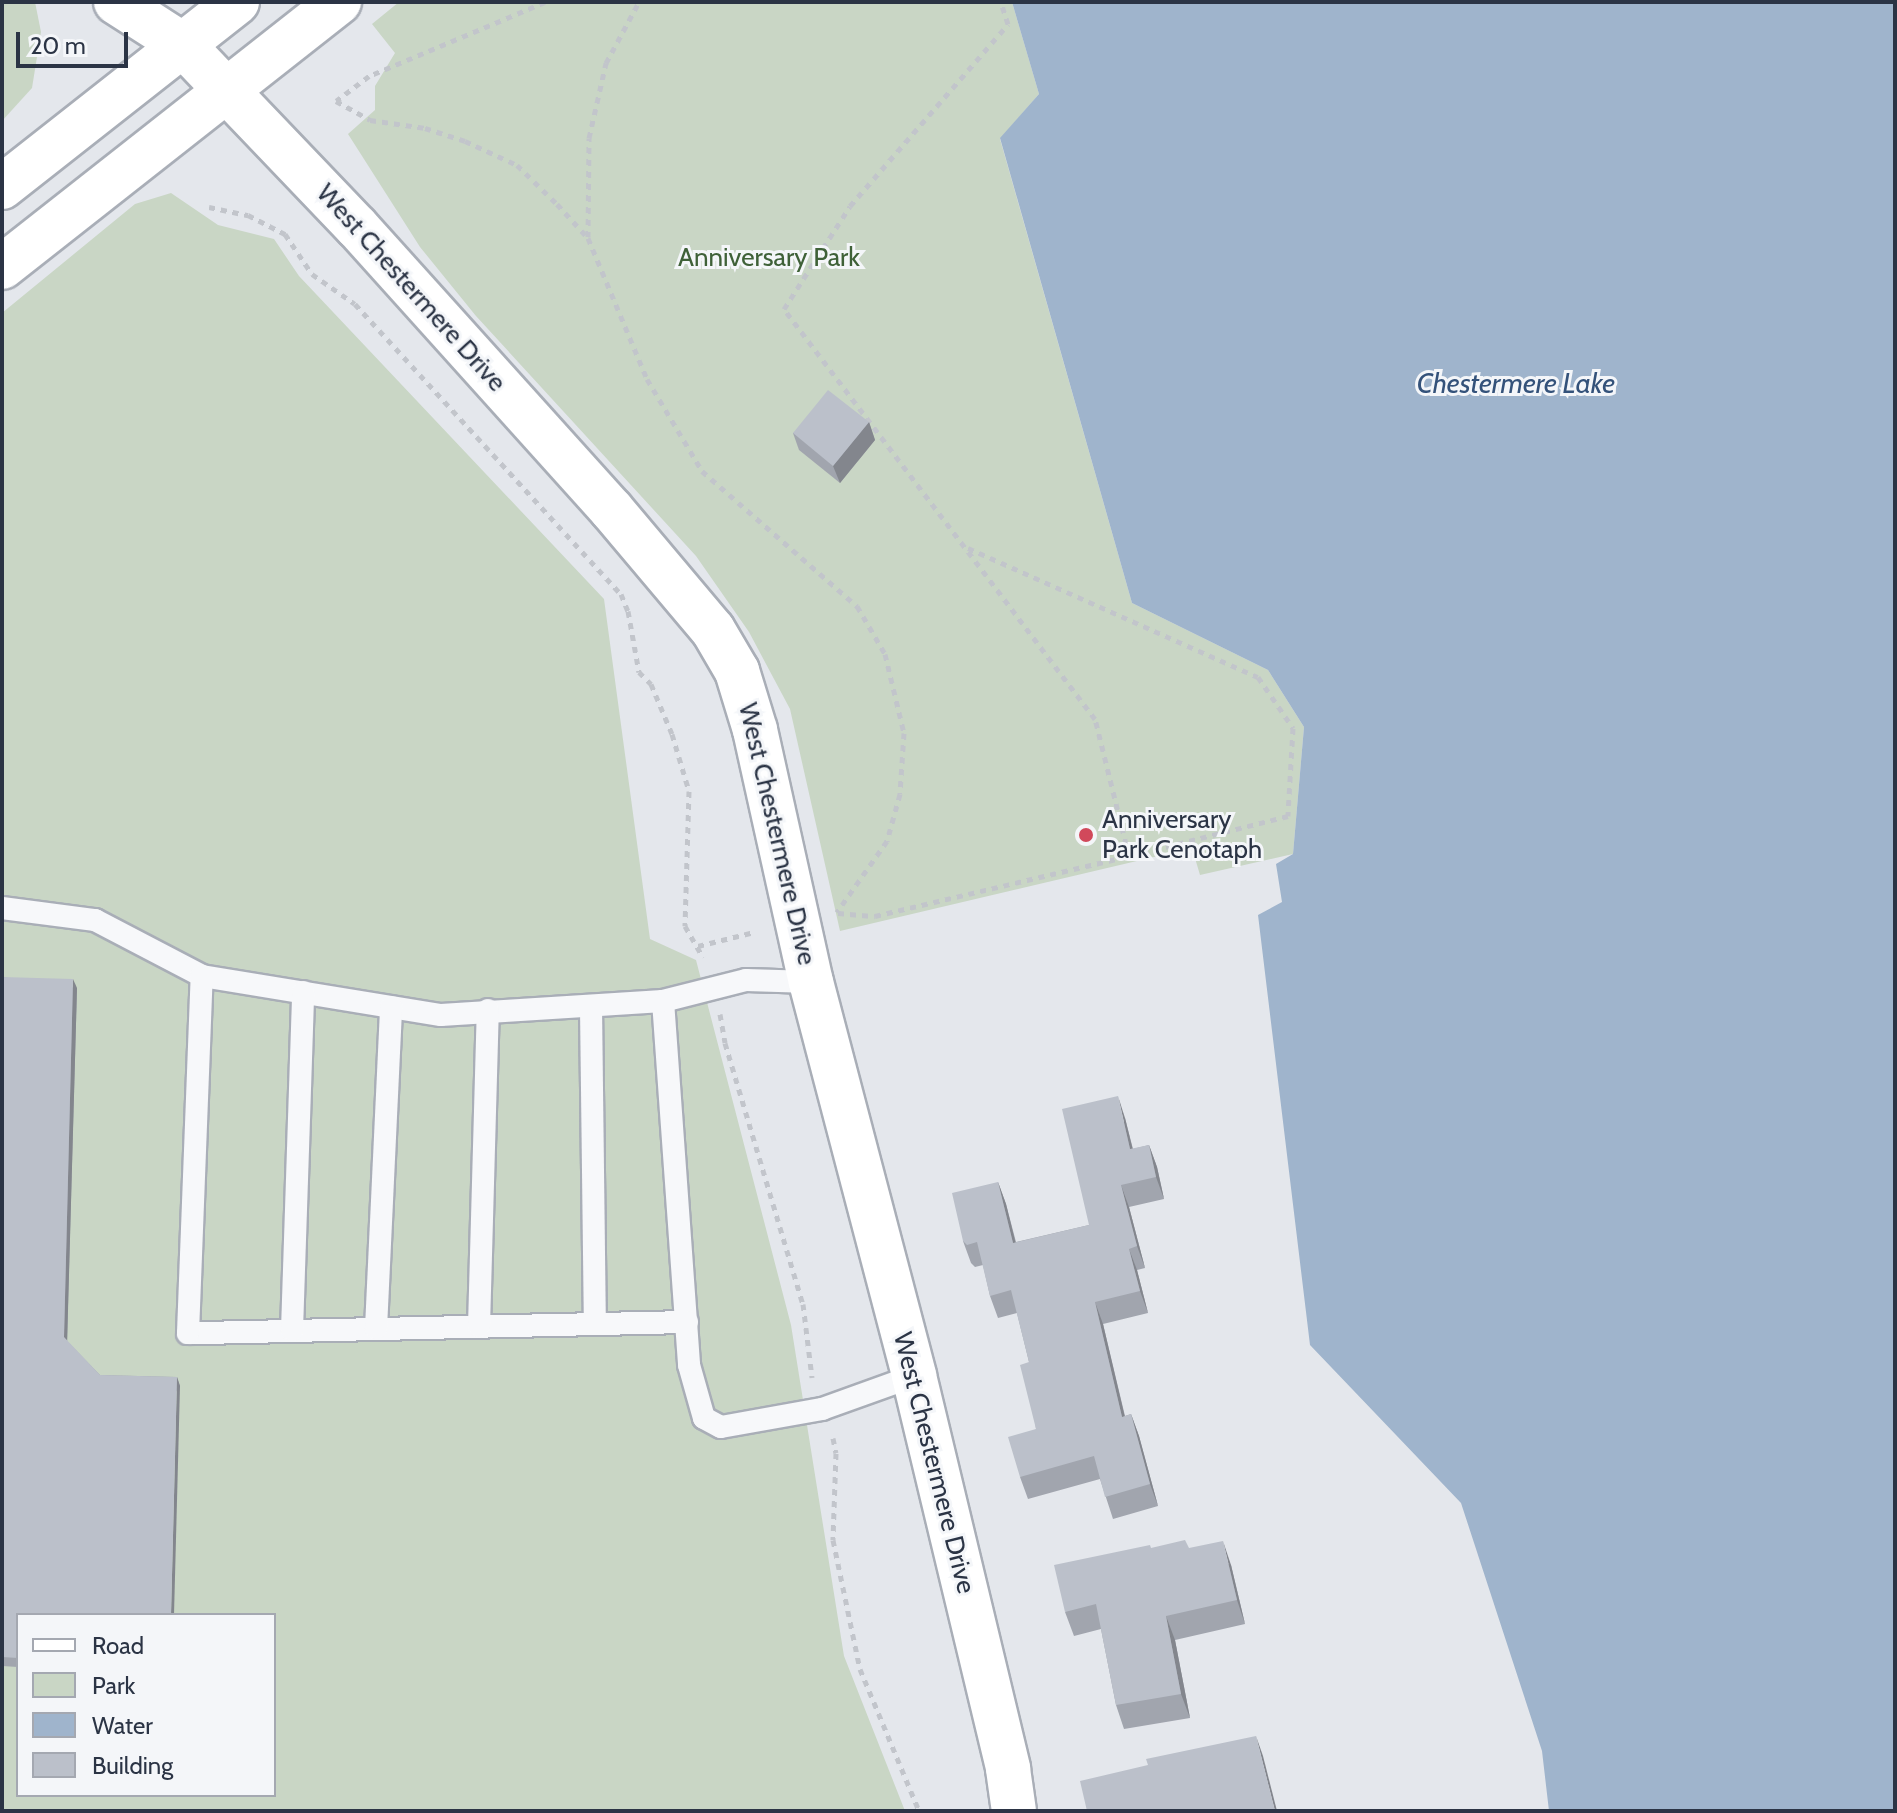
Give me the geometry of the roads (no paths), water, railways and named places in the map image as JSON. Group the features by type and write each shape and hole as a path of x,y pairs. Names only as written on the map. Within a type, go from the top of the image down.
{"street":[{"name":"West Chestermere Drive","path":"116,2 183,45 357,227 611,509 713,630 737,671 755,730 811,982 914,1376 1008,1769 1014,1811"},
{"name":"West Chestermere Drive","path":"162,2 183,45"},
{"path":"2,187 237,2"},
{"path":"2,267 339,2"}],"lane":[{"path":"2,908 95,920 202,976 441,1015 663,1001 746,980 774,978 811,982"},
{"path":"202,976 188,1333 687,1322"},
{"path":"292,1330 303,992"},
{"path":"663,1001 689,1365 704,1418 721,1427 822,1409 914,1376"},
{"path":"376,1328 391,1007"},
{"path":"591,1007 595,1324"},
{"path":"479,1326 488,1010"}],"water":[{"name":"Chestermere Lake","path":"1012,2 1895,2 1895,1811 1549,1811 1542,1751 1461,1503 1310,1345 1258,915 1282,902 1276,864 1293,854 1304,727 1268,670 1132,603 1000,138 1039,94"}],"place":[{"name":"Anniversary Park Cenotaph","path":"1086,835"}],"park label":[{"name":"Anniversary Park","path":"769,258"}]}
